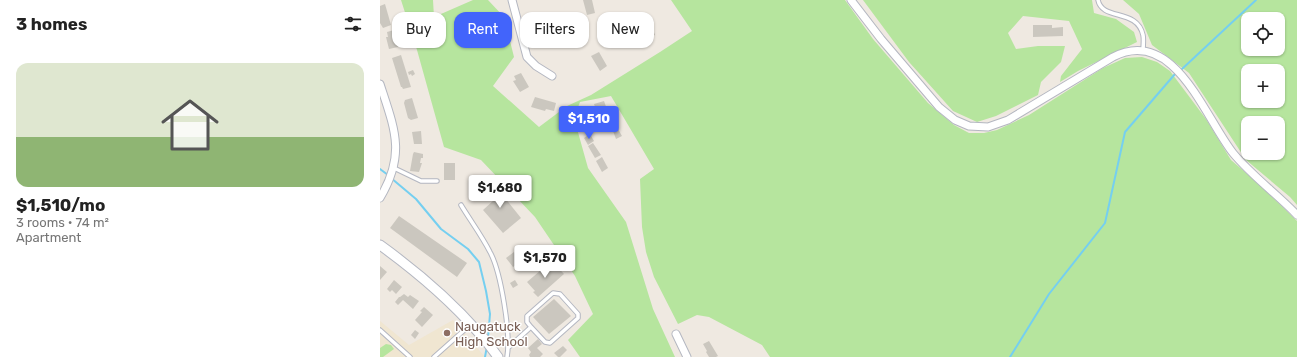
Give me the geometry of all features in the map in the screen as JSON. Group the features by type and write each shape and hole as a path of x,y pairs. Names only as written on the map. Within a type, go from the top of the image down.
{"street":[{"path":"512,0 527,58 536,66 552,76"},
{"path":"851,0 885,44 939,107 955,120 969,126 982,128 1002,123 1022,113 1118,55 1128,52 1143,51 1159,56 1181,75 1193,90 1233,153 1297,215"},
{"path":"380,84 393,125 396,144 393,170 386,188 380,198"},
{"path":"380,245 423,279 471,324 497,355"},
{"path":"676,334 686,357"}],"lane":[{"path":"1098,0 1100,6 1106,12 1126,17 1138,25 1143,35 1143,51"},
{"path":"393,170 421,181 437,181"},
{"path":"461,205 491,253 498,272 509,347 507,357"},
{"path":"553,293 560,294 578,314 578,318 550,343 545,342 531,328 527,322 527,316 553,293"},
{"path":"434,357 471,324"},
{"path":"509,347 531,328"},
{"path":"380,330 410,357"}],"shaded area":[{"name":"Naugatuck High School","path":"453,320 485,357 380,357 380,321 409,345"}],"green space":[{"path":"401,0 433,0 434,12 405,12"},
{"path":"473,0 488,0 499,12 454,12 454,48 512,48 514,57 493,86 539,127 567,106 591,95 692,31 671,0 845,0 873,39 928,103 954,125 969,133 984,133 997,130 1029,115 1103,68 1125,58 1142,57 1157,62 1170,71 1206,119 1231,160 1259,184 1297,221 1297,357 770,357 762,345 709,317 697,315 678,324 654,277 646,252 642,227 640,179 654,169 611,96 580,102 574,118 588,168 626,222 653,309 675,357 580,357 568,340 593,314 575,276 535,217 481,160 444,147 416,48 446,48 445,12"},
{"path":"863,0 1092,0 1094,13 1116,19 1134,32 1137,42 1078,71 1060,82 1061,76 1082,49 1069,21 1023,16 1008,33 1016,49 1038,46 1065,46 1061,62 1041,82 1038,95 996,116 977,122 953,111 909,62"},
{"path":"1123,0 1297,0 1297,205 1290,197 1246,160 1285,160 1285,116 1241,116 1241,152 1189,73 1152,45 1139,14"},
{"path":"386,344 391,345 394,349 383,357 380,357 380,348"}],"building":[{"path":"583,0 592,0 595,13 589,14 589,12 586,12"},
{"path":"385,4 391,25 383,28 380,23 380,6"},
{"path":"1033,25 1052,25 1052,28 1063,27 1063,36 1033,37"},
{"path":"392,31 392,48 394,48 389,49 386,37 388,37 387,32"},
{"path":"599,52 607,66 600,71 591,56"},
{"path":"401,55 411,87 403,89 401,87 392,58"},
{"path":"413,70 415,74 412,76 411,74 409,75 408,72"},
{"path":"521,73 529,87 520,92 513,81 516,80 514,76"},
{"path":"535,97 556,103 554,111 546,109 545,111 531,107"},
{"path":"412,98 418,118 411,120 408,118 404,103 405,100"},
{"path":"604,101 610,118 600,122 594,104"},
{"path":"618,129 622,136 616,139 613,131"},
{"path":"421,131 422,144 414,144 412,132"},
{"path":"590,134 594,141 588,145 584,138"},
{"path":"593,143 601,155 595,158 588,146"},
{"path":"414,152 423,154 419,172 410,171"},
{"path":"602,157 608,168 602,172 596,161"},
{"path":"444,163 455,163 455,180 444,180"},
{"path":"487,180 490,184 492,182 521,218 503,233 483,210 494,200 481,185"},
{"path":"399,216 467,263 457,277 390,228"},
{"path":"525,247 530,254 513,267 506,258"},
{"path":"551,260 564,274 538,297 527,282 541,270 543,272 546,269 544,267"},
{"path":"380,266 387,272 380,280"},
{"path":"394,280 402,287 396,294 392,290 390,292 387,289"},
{"path":"515,280 518,285 513,288 510,283"},
{"path":"404,294 408,297 410,295 419,301 413,309 403,300 398,305 395,302"},
{"path":"554,299 571,316 549,334 533,317"},
{"path":"424,307 433,315 422,327 415,320 422,312 420,311"},
{"path":"415,330 419,333 415,339 411,335"},
{"path":"538,339 542,344 537,348 543,354 540,357 530,357 529,355 531,352 528,348"},
{"path":"709,341 718,356 709,357 706,352 707,351 703,344"},
{"path":"563,346 567,350 560,357 558,357 554,353"}],"waterway":[{"path":"1182,69 1256,0"},
{"path":"1010,357 1049,294 1105,223 1125,132 1175,74"},
{"path":"380,169 388,175"},
{"path":"391,178 416,199 441,229 468,249 479,262 490,314 488,338"},
{"path":"485,357 487,346"}],"place":[{"name":"Naugatuck High School","path":"447,333"}]}
